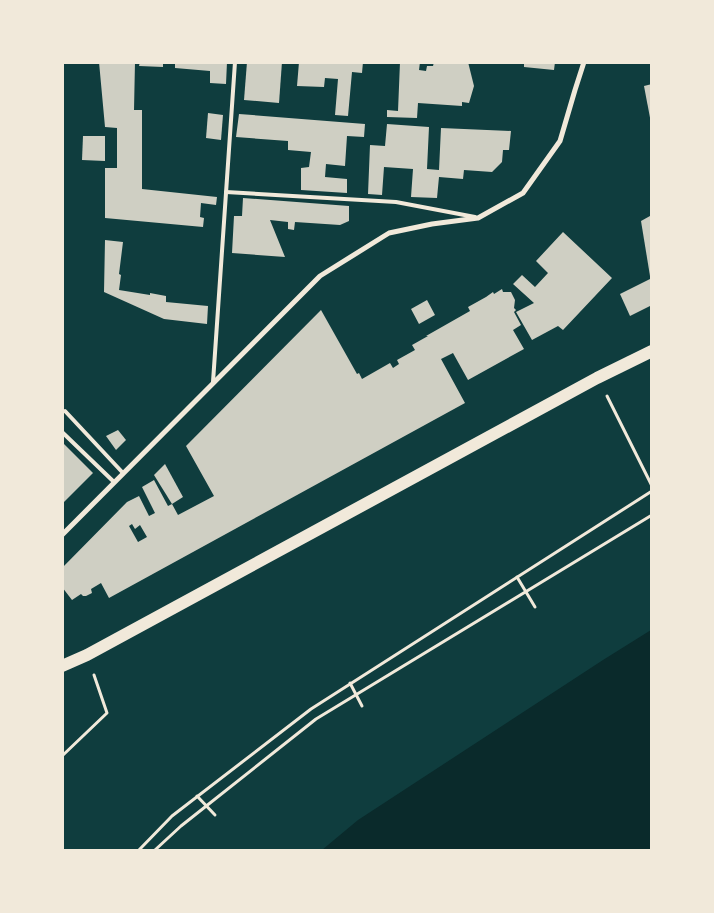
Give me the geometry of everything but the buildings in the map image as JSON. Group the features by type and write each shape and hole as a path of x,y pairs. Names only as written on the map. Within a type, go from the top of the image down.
{"main road":[{"path":"62,666 87,655 580,388 652,352"}],"street":[{"path":"62,535 320,276 388,233 432,224 478,218 523,193 560,141 584,62"}],"lane":[{"path":"213,382 235,62"},
{"path":"226,192 396,202 478,218"},
{"path":"65,411 123,473"},
{"path":"62,432 114,482"}],"path":[{"path":"619,420 652,486"},
{"path":"139,850 172,816 310,708 652,491"},
{"path":"154,850 206,805 316,719 652,515"},
{"path":"517,577 535,606"},
{"path":"62,756 107,713 87,655"},
{"path":"350,683 362,706"},
{"path":"198,796 215,815"}],"water":[{"path":"651,630 651,850 322,850 358,820"}]}
